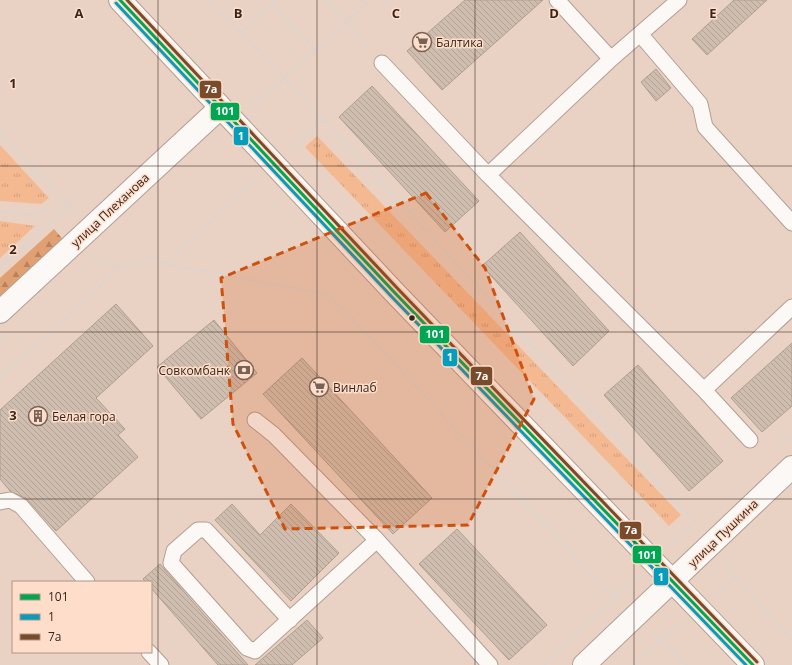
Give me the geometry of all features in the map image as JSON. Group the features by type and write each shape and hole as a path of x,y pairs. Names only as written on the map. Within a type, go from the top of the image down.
{"main road":[{"path":"120,0 395,294 753,665"},
{"name":"улица Плеханова","path":"0,312 220,108"},
{"name":"улица Пушкина","path":"584,665 711,542 792,467"}],"lane":[{"path":"557,0 612,59"},
{"path":"488,176 612,59 679,0"},
{"path":"640,34 700,104 706,127 792,223"},
{"path":"382,63 488,176 704,390 750,440"},
{"path":"704,390 792,307"},
{"path":"255,420 274,435 377,540 490,665"},
{"path":"0,502 10,500 20,506 86,581"},
{"path":"290,620 206,530 198,530 174,551 171,563 247,648 255,651 290,620 377,540"},
{"path":"150,653 161,665"}],"path":[{"path":"210,0 323,119 696,522"},
{"path":"241,33 277,0"},
{"path":"325,0 382,63"},
{"path":"361,0 366,5"},
{"path":"235,123 371,0"},
{"path":"273,4 316,50"},
{"path":"164,264 323,119"},
{"path":"0,132 69,205 74,237 90,255 100,261 122,266 145,260 330,295 568,549 616,597 544,665"},
{"path":"0,212 30,215 69,205"},
{"path":"0,268 69,205"},
{"path":"0,379 122,266"},
{"path":"711,542 736,578 792,640"},
{"path":"634,665 660,641 688,665"}],"highlighted area":[{"path":"426,193 485,268 534,399 468,525 285,529 233,424 221,278"}],"green space":[{"path":"317,136 681,515 669,526 305,147"},
{"path":"0,145 49,198 41,204 0,201"},
{"path":"0,221 35,226 0,258"},
{"path":"54,229 67,244 0,304 0,278"}],"building":[{"path":"465,0 543,0 442,90 407,51"},
{"path":"734,0 767,0 707,55 692,39"},
{"path":"656,69 671,88 656,101 641,82"},
{"path":"372,86 479,201 445,232 339,117"},
{"path":"520,232 609,331 573,366 482,266"},
{"name":"Белая гора","path":"116,304 153,346 96,398 125,429 118,435 138,457 56,531 25,497 11,492 0,479 0,410"},
{"path":"214,320 257,373 201,419 157,367"},
{"path":"792,343 792,406 762,432 731,398"},
{"path":"302,358 432,498 393,534 263,394"},
{"path":"638,365 723,461 689,491 604,395"},
{"path":"232,504 260,535 291,504 339,553 291,601 215,520"},
{"path":"457,529 547,625 509,660 419,564"},
{"path":"160,564 248,665 218,665 152,589 152,581 145,581 143,579"},
{"path":"307,620 323,638 292,665 255,665"}],"transit line":[{"name":"101","path":"120,0 395,293 753,665"},
{"name":"7а","path":"127,0 399,290 757,662"},
{"name":"1","path":"116,3 391,296 746,665"}],"place":[{"name":"Балтика","path":"422,42"},
{"name":"Совкомбанк","path":"244,370"},
{"name":"Винлаб","path":"319,387"},
{"name":"Белая гора","path":"38,416"}]}
